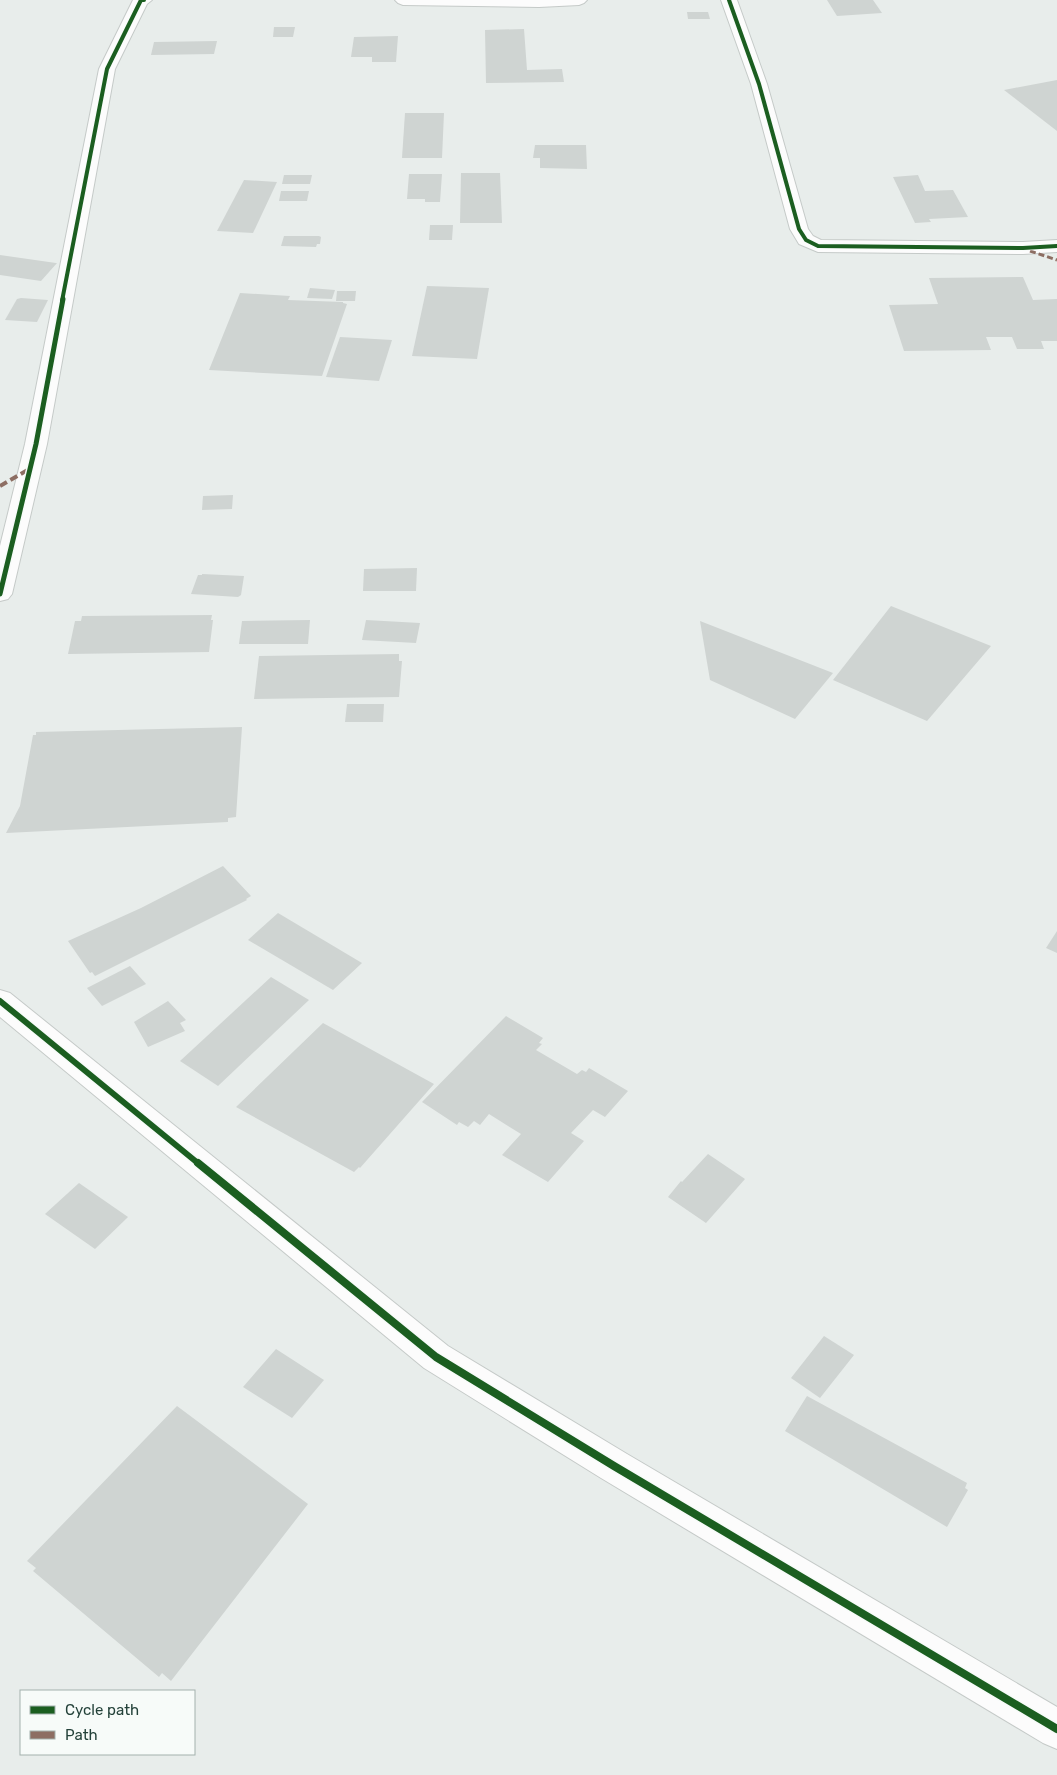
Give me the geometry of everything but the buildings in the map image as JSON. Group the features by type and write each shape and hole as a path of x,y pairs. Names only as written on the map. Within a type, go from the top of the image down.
{"street":[{"path":"0,594 36,444 107,69 143,0 134,0"},
{"path":"403,0 539,2 579,0"},
{"path":"729,0 759,84 799,229 806,240 818,246 1023,248 1057,246"},
{"path":"0,1001 436,1357 614,1466 1057,1729"}],"marked path":[{"path":"1030,251 1057,260"},
{"path":"0,486 31,468"}],"cycle path":[{"path":"0,594 36,444 107,69 141,0 144,0"},
{"path":"729,0 759,84 799,229 806,240 818,246 1023,248 1057,246"},
{"path":"0,1001 436,1357 614,1466 1057,1729"}]}
